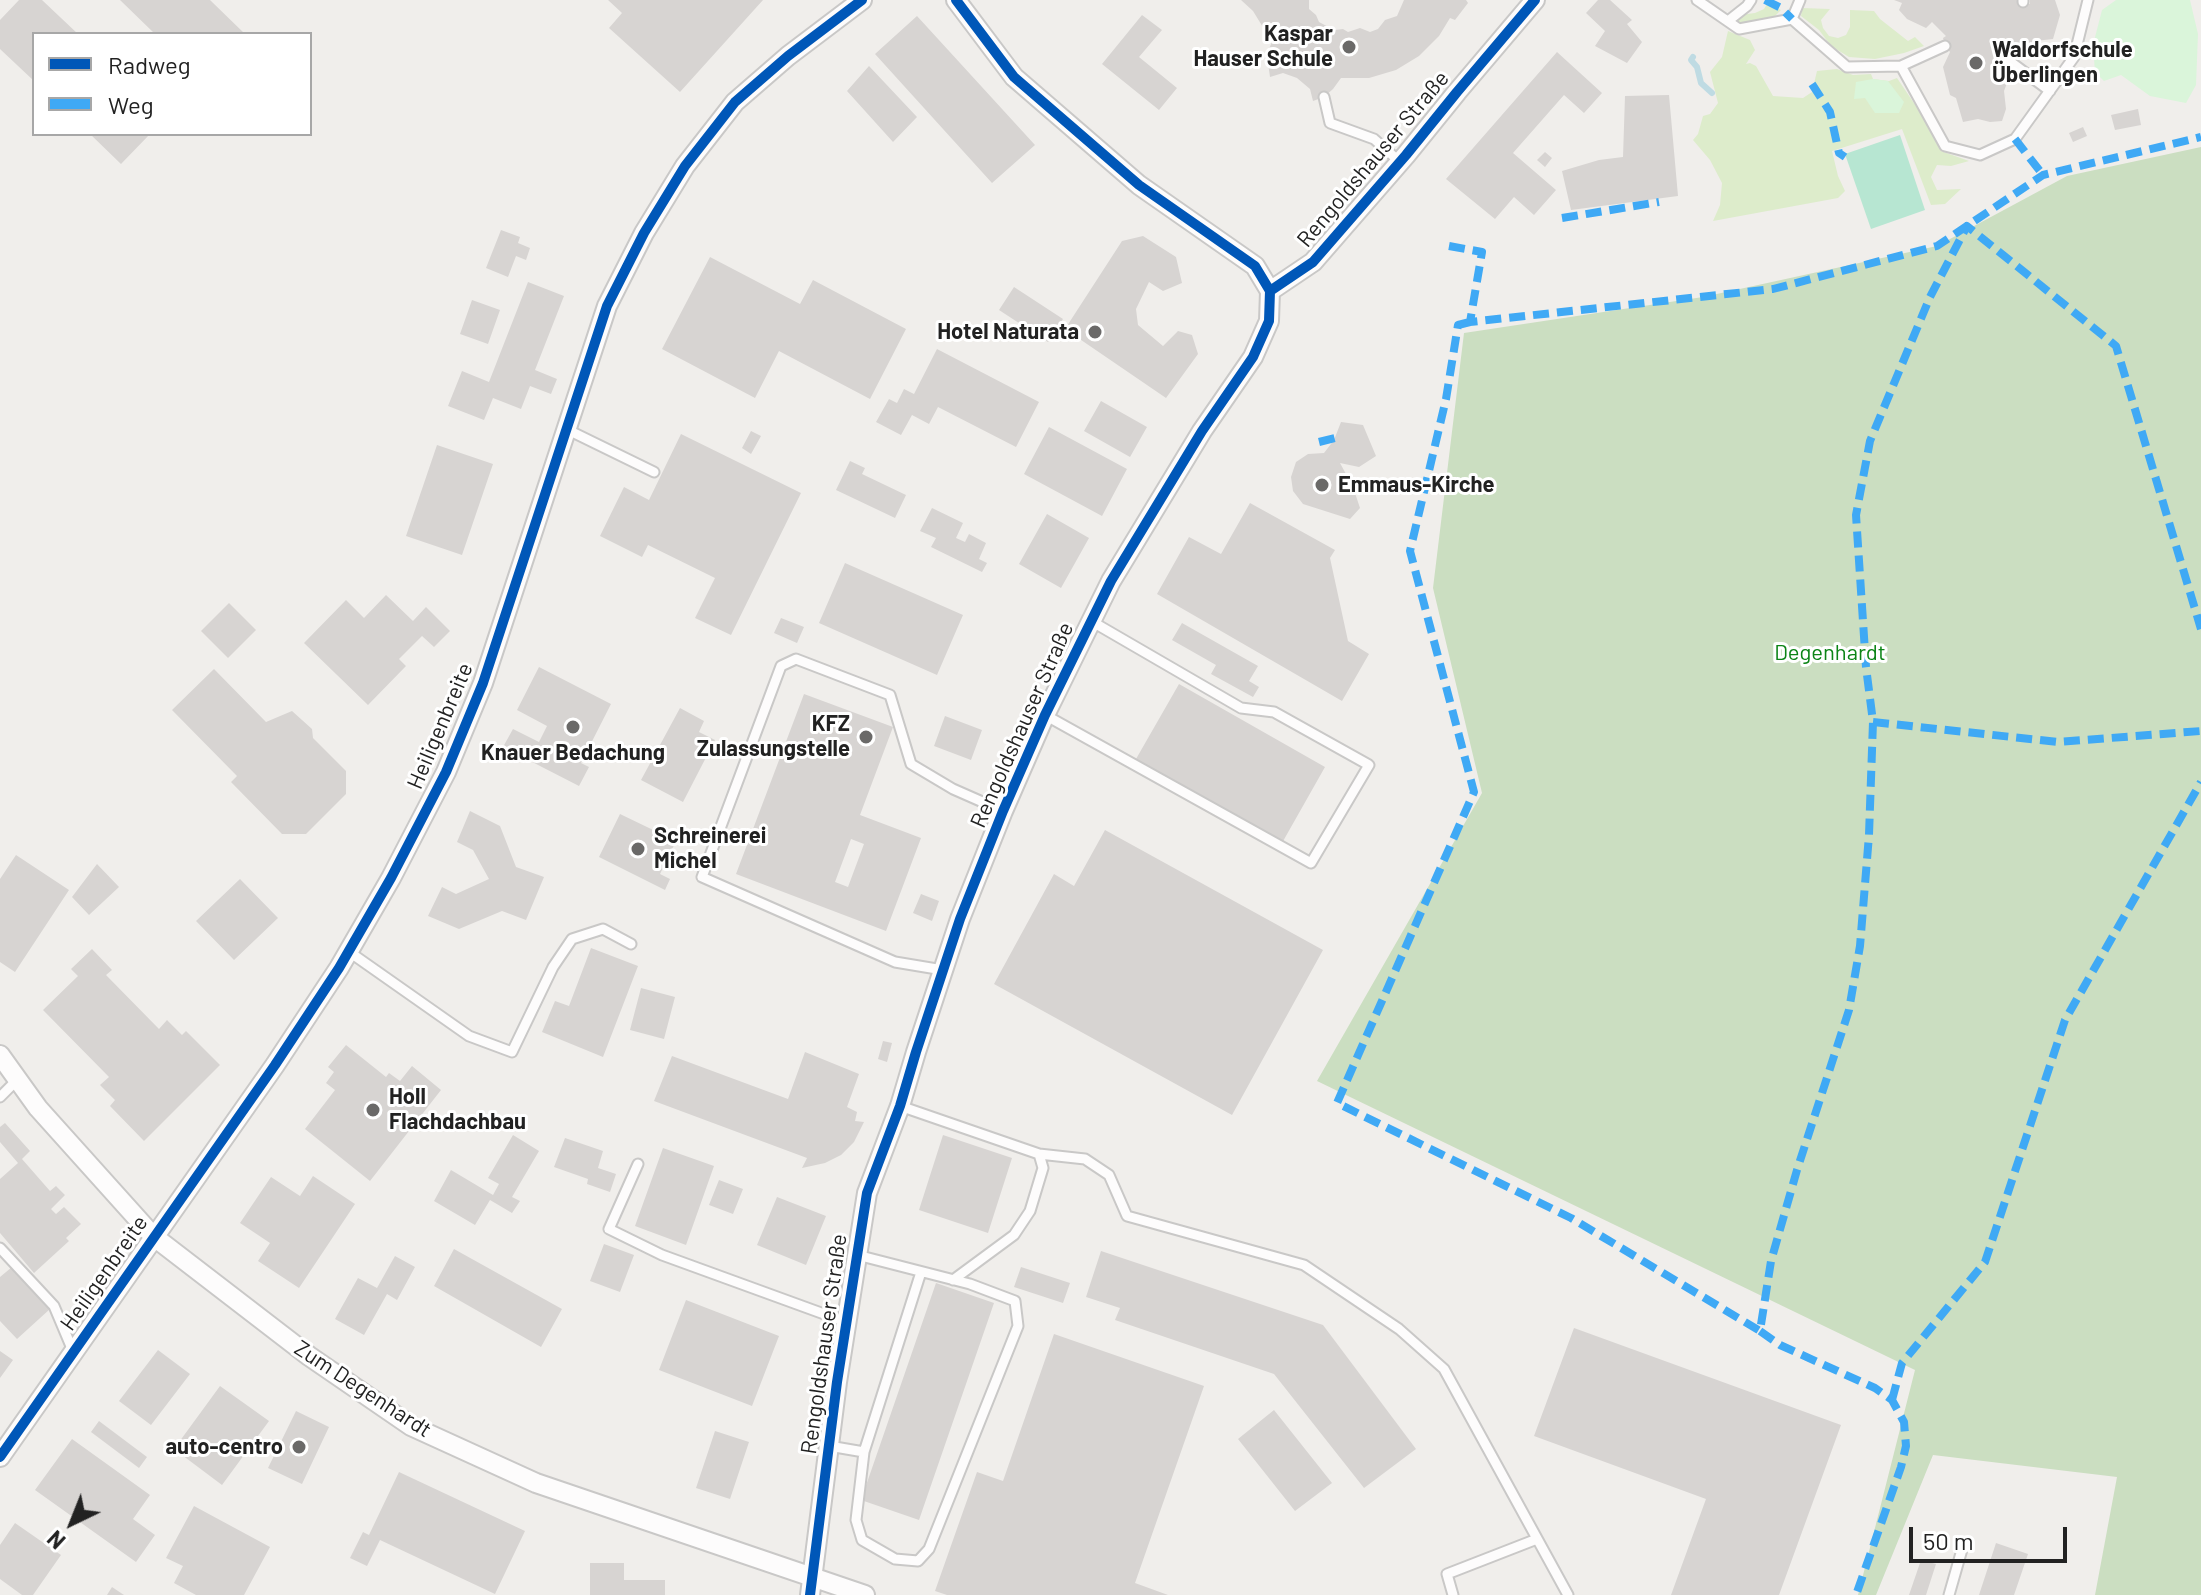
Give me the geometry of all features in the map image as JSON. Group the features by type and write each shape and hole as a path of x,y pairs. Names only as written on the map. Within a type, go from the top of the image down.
{"street":[{"name":"Heiligenbreite","path":"0,1457 267,1076 339,968 391,878 446,772 483,683 607,306 644,233 685,166 735,102 788,56 862,0"},
{"path":"956,0 1014,77 1139,185 1255,266 1270,291"},
{"name":"Rengoldshauser Straße","path":"811,1586 828,1446 867,1193 900,1106 960,919 1045,715 1111,581 1202,431 1253,357 1269,321 1270,291 1313,262 1535,0"},
{"name":"Zum Degenhardt","path":"0,1055 38,1108 153,1236 309,1356 411,1426 536,1483 811,1586 865,1595"}],"lane":[{"path":"1697,0 1739,29 1792,19"},
{"path":"1728,21 1751,0"},
{"path":"1792,19 1800,0"},
{"path":"1901,66 1945,146 1980,155 2015,139 2074,57 2088,0"},
{"path":"1792,19 1847,67 1901,66 1945,46"},
{"path":"2008,60 2050,91"},
{"path":"1324,97 1330,123 1374,139 1400,162"},
{"path":"566,429 654,472"},
{"path":"1045,715 1311,863 1369,765 1274,712 1241,708 1091,621"},
{"path":"943,970 895,962 702,877 781,666 796,659 890,695 911,764 953,789 1003,811"},
{"path":"348,951 469,1036 512,1052 553,967 572,939 603,929 631,944"},
{"path":"0,1097 17,1079"},
{"path":"900,1106 1039,1154 1085,1159 1109,1175 1127,1216 1304,1265 1399,1329 1444,1369 1568,1595"},
{"path":"953,1280 1014,1235 1030,1211 1043,1168 1039,1154"},
{"path":"638,1164 609,1229 662,1255 846,1322"},
{"path":"0,1248 54,1306 73,1351"},
{"path":"857,1255 953,1280 1015,1301 1018,1326 929,1549 918,1561 895,1559 862,1540 856,1520 864,1452 921,1272"},
{"path":"828,1446 864,1452"},
{"path":"1453,1595 1447,1574 1537,1539"},
{"path":"1949,1595 1963,1546"}],"green space":[{"path":"2116,0 2190,0 2198,34 2196,85 2186,103 2150,96 2121,75 2104,81 2095,72 2093,45 2102,10"},
{"path":"1767,4 1781,10 1773,18 1741,25 1731,21 1744,11 1747,14 1755,13"},
{"path":"1802,8 1830,9 1821,20 1829,36 1838,38 1846,35 1850,27 1850,10 1874,11 1908,41 1915,37 1924,46 1875,59 1849,57 1831,46 1819,30 1801,16"},
{"path":"1728,31 1750,40 1755,50 1746,64 1756,66 1773,96 1803,98 1812,92 1817,71 1837,69 1853,75 1871,74 1873,79 1889,81 1897,78 1941,151 1969,161 1951,166 1937,165 1931,177 1937,190 1961,189 1945,204 1931,205 1902,129 1832,151 1845,191 1838,198 1713,221 1720,205 1722,183 1710,160 1693,140 1703,116 1710,114 1718,103 1710,72 1722,57"},
{"path":"1873,79 1888,81 1904,102 1899,113 1875,113 1865,98 1854,99 1856,82"},
{"path":"1900,135 1925,210 1871,229 1845,154"},
{"name":"Degenhardt","path":"2201,147 2201,1595 2095,1595 2117,1477 1933,1455 1876,1595 1858,1595 1915,1370 1317,1081 1482,793 1433,588 1464,333 1703,297 1937,246 2067,176"}],"building":[{"path":"19,0 42,0 76,32 32,32 32,79 0,49 0,20"},
{"path":"120,0 210,0 243,32 153,32"},
{"path":"608,0 763,0 680,92 609,28 622,13"},
{"name":"Kaspar Hauser Schule","path":"1241,0 1309,0 1309,9 1319,22 1334,30 1348,32 1360,28 1370,32 1378,29 1385,20 1397,16 1404,0 1466,0 1468,3 1455,20 1450,18 1439,36 1419,56 1396,70 1369,78 1341,78 1324,97 1313,101 1310,89 1297,78 1283,73 1270,77 1268,51 1272,42 1253,11"},
{"path":"1598,0 1610,0 1632,20 1627,24 1642,42 1627,63 1595,46 1605,31 1586,13"},
{"name":"Waldorfschule Überlingen","path":"1894,0 2016,0 2030,4 2030,0 2055,0 2060,15 2053,39 2035,41 2022,56 2008,60 2004,91 2006,109 2002,121 1978,119 1963,122 1956,98 1950,95 1943,67 1950,52 1943,38 1946,36 1932,22 1926,28 1907,19 1899,10 1902,3"},
{"path":"1142,15 1162,30 1139,57 1177,88 1159,110 1102,64"},
{"path":"917,16 1035,145 992,183 875,54"},
{"path":"1557,52 1602,93 1584,113 1564,95 1513,153 1556,190 1534,215 1514,197 1495,219 1446,179"},
{"path":"869,66 917,117 893,142 847,91"},
{"path":"1669,95 1678,196 1571,210 1562,171 1599,160 1623,157 1625,96"},
{"path":"2138,109 2141,125 2115,130 2111,115"},
{"path":"2083,127 2087,136 2073,142 2069,133"},
{"path":"92,136 148,136 121,164"},
{"path":"1545,152 1552,158 1545,167 1537,160"},
{"path":"501,230 520,237 518,243 530,248 526,260 516,256 508,277 486,268"},
{"path":"1143,236 1176,257 1182,283 1163,291 1149,282 1136,309 1138,325 1163,346 1178,331 1192,335 1198,354 1166,398 1065,329 1122,241"},
{"path":"710,257 800,304 813,280 906,329 870,399 779,351 755,398 662,349"},
{"path":"528,282 564,296 535,370 557,379 551,394 530,386 521,409 493,398 484,420 448,406 462,371 489,382"},
{"path":"1014,287 1063,319 1048,342 999,310"},
{"path":"472,300 500,310 488,344 460,334"},
{"path":"937,349 1039,402 1016,447 938,407 929,424 912,415 901,435 876,422 889,399 897,403 904,389 914,394"},
{"path":"1101,401 1147,427 1130,457 1084,431"},
{"name":"Emmaus-Kirche","path":"1341,422 1363,425 1376,456 1359,467 1340,463 1360,508 1350,519 1303,504 1293,491 1291,477 1296,462 1308,454 1324,453 1334,440"},
{"path":"1049,427 1127,469 1102,516 1024,474"},
{"path":"751,431 761,436 751,454 742,448"},
{"path":"681,434 801,493 731,635 695,618 715,578 648,545 642,557 600,536 624,487 649,500"},
{"path":"437,445 493,464 462,555 406,536"},
{"path":"850,461 865,468 862,474 906,495 895,518 836,490"},
{"path":"1250,503 1335,550 1330,558 1348,641 1369,654 1342,701 1157,594 1189,537 1221,554"},
{"path":"932,508 963,523 956,538 965,542 969,534 986,543 979,559 987,563 982,572 931,547 936,538 920,531"},
{"path":"1047,514 1089,538 1061,588 1019,564"},
{"path":"845,563 963,615 937,675 819,623"},
{"path":"386,595 413,621 426,607 450,631 434,647 422,636 399,659 406,666 368,705 304,643 346,600 364,618"},
{"path":"229,603 256,630 228,658 201,631"},
{"path":"781,618 804,627 797,643 774,633"},
{"path":"1182,623 1258,666 1249,681 1259,687 1253,697 1211,674 1216,665 1172,640"},
{"name":"Knauer Bedachung","path":"539,667 611,704 581,763 589,767 579,786 503,747 513,729 539,742 547,726 517,710"},
{"path":"214,669 266,722 292,711 312,729 313,738 346,771 346,794 306,834 282,834 231,782 237,776 172,710"},
{"path":"1179,684 1325,767 1282,843 1136,759"},
{"path":"804,694 893,727 860,815 921,838 886,931 736,874","holes":["851,839 864,844 848,887 835,882"]},
{"path":"680,708 704,721 699,732 715,740 683,802 641,780"},
{"path":"945,716 982,730 971,760 934,746"},
{"path":"470,811 500,826 516,867 544,877 526,920 502,911 459,929 428,916 442,887 456,894 489,879 473,850 457,842"},
{"name":"Schreinerei Michel","path":"620,814 676,841 660,874 670,879 665,890 599,857"},
{"path":"1105,830 1323,950 1232,1115 994,984 1054,874 1074,886"},
{"path":"16,855 69,890 15,972 0,962 0,879"},
{"path":"97,864 119,887 89,915 72,897"},
{"path":"240,879 278,918 234,960 196,921"},
{"path":"921,894 939,901 932,921 913,913"},
{"path":"591,948 638,966 603,1057 542,1032 555,1001 569,1006"},
{"path":"92,949 112,970 106,975 159,1029 167,1020 182,1035 186,1031 220,1065 144,1141 110,1106 115,1100 100,1085 109,1077 43,1010 78,976 71,969"},
{"path":"641,988 675,997 664,1039 630,1030"},
{"path":"883,1041 892,1043 887,1062 878,1059"},
{"name":"Holl Flachdachbau","path":"346,1045 386,1077 389,1073 400,1081 412,1066 441,1090 370,1181 305,1129 335,1090 326,1083 334,1072 328,1067"},
{"path":"805,1052 859,1074 847,1107 857,1112 855,1121 864,1122 854,1142 841,1155 825,1163 802,1168 807,1158 654,1101 672,1056 788,1099"},
{"path":"5,1123 30,1151 22,1159 50,1191 56,1186 65,1195 51,1209 56,1214 64,1207 81,1224 66,1238 69,1241 34,1273 0,1233 0,1179 18,1163 0,1142 0,1127"},
{"path":"513,1135 539,1151 512,1197 520,1201 512,1213 490,1200 475,1225 434,1201 451,1170 493,1195 499,1184 488,1178"},
{"path":"943,1135 1012,1158 988,1233 919,1210"},
{"path":"565,1138 603,1151 598,1168 616,1174 610,1192 587,1184 588,1179 554,1167"},
{"path":"663,1148 714,1166 686,1245 635,1226"},
{"path":"313,1176 355,1204 299,1288 258,1261 270,1243 240,1223 271,1177 300,1196"},
{"path":"719,1180 743,1189 733,1214 709,1205"},
{"path":"777,1197 826,1216 806,1265 757,1245"},
{"path":"604,1244 634,1255 620,1292 590,1281"},
{"path":"454,1249 562,1309 541,1347 434,1286"},
{"path":"1101,1251 1323,1325 1416,1449 1364,1488 1274,1374 1115,1320 1120,1308 1086,1297"},
{"path":"395,1256 415,1267 397,1300 387,1294 364,1335 335,1319 358,1278 377,1288"},
{"path":"12,1267 50,1309 17,1339 0,1321 0,1277"},
{"path":"1021,1267 1070,1283 1063,1303 1014,1287"},
{"path":"936,1283 994,1303 919,1520 861,1500"},
{"path":"686,1300 779,1336 752,1406 659,1370"},
{"path":"1574,1328 1841,1425 1779,1595 1671,1595 1706,1499 1534,1436"},
{"path":"1054,1334 1204,1386 1135,1583 1168,1595 947,1595 935,1591 977,1472 1003,1481"},
{"path":"158,1350 190,1374 151,1425 119,1401"},
{"path":"0,1351 13,1360 0,1378"},
{"path":"220,1386 269,1421 222,1485 174,1449"},
{"path":"1274,1410 1332,1483 1295,1511 1238,1439"},
{"name":"auto-centro","path":"296,1411 329,1427 302,1484 268,1468"},
{"path":"99,1421 147,1457 139,1468 91,1432"},
{"path":"715,1431 749,1442 730,1499 696,1488"},
{"path":"72,1439 150,1495 133,1519 155,1535 136,1562 35,1490"},
{"path":"399,1472 525,1531 495,1594 380,1540 367,1566 350,1558 363,1532 369,1535"},
{"path":"194,1506 270,1547 244,1595 196,1595 174,1583 183,1566 166,1558"},
{"path":"15,1523 61,1555 33,1595 22,1595 0,1579 0,1545"},
{"path":"1996,1543 2028,1554 2014,1595 1979,1595"},
{"path":"1921,1560 1936,1564 1926,1595 1909,1595"},
{"path":"590,1563 624,1563 624,1580 665,1580 665,1595 590,1595"},
{"path":"112,1587 124,1595 107,1595"}],"waterway":[{"path":"1693,57 1691,60 1697,67 1701,83 1712,93"}],"marked path":[{"path":"1765,0 1781,8 1792,19"},
{"path":"1812,84 1830,112 1839,153 1845,157"},
{"path":"1449,246 1482,252 1470,322 1773,289 1937,246 2043,175 2201,137"},
{"path":"2015,139 2043,175"},
{"path":"1562,218 1659,202"},
{"path":"1470,322 1458,325 1446,399 1410,551 1474,792 1337,1103 1571,1218 1760,1331 1771,1261 1849,1010 1860,946 1869,835 1873,722 1866,667 1856,515 1870,441 1930,297 1967,226 2116,346 2201,629"},
{"path":"1319,442 1335,438"},
{"path":"1873,722 2058,742 2201,731"},
{"path":"1892,1400 1902,1363 1985,1262 2065,1020 2201,782"},
{"path":"1760,1331 1780,1345 1875,1388 1892,1400 1904,1422 1906,1446 1901,1467 1856,1595"}],"cycle path":[{"path":"0,1457 275,1065 339,968 391,878 446,772 483,683 607,306 644,233 685,166 735,102 788,56 862,0"},
{"path":"956,0 1014,77 1139,185 1255,266 1270,291"},
{"path":"1270,291 1313,262 1535,0"},
{"path":"810,1595 837,1382 867,1193 900,1106 960,919 1045,715 1111,581 1202,431 1253,357 1269,321 1270,291"}],"place":[{"name":"Kaspar Hauser Schule","path":"1349,47"},
{"name":"Waldorfschule Überlingen","path":"1976,63"},
{"name":"Hotel Naturata","path":"1095,332"},
{"name":"Emmaus-Kirche","path":"1322,485"},
{"name":"Knauer Bedachung","path":"573,727"},
{"name":"KFZ Zulassungstelle","path":"866,737"},
{"name":"Schreinerei Michel","path":"638,849"},
{"name":"Holl Flachdachbau","path":"373,1110"},
{"name":"auto-centro","path":"299,1447"}]}
